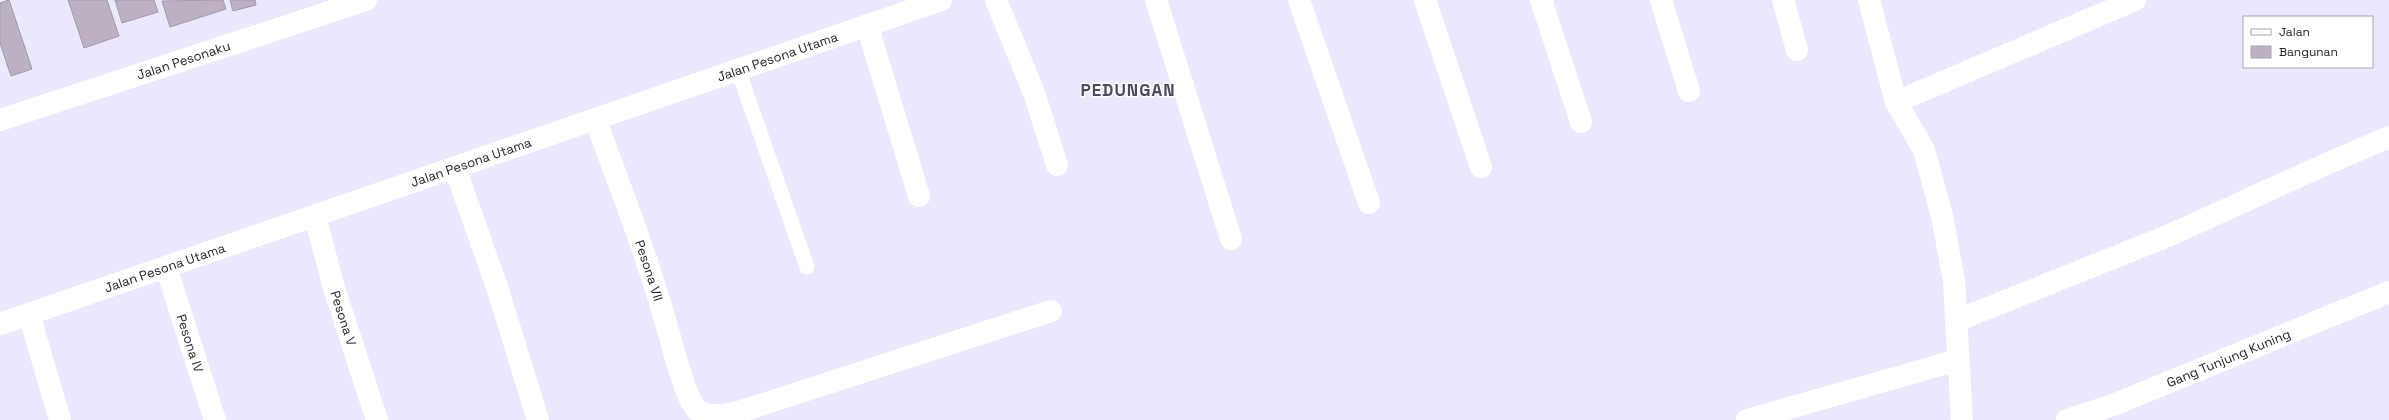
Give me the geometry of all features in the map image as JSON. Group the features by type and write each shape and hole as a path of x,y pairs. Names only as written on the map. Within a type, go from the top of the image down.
{"street":[{"name":"Jalan Pesonaku","path":"0,120 366,0"},
{"name":"Jalan Pesona Utama","path":"0,324 941,0"},
{"path":"996,0 1034,93 1058,165"},
{"path":"1156,0 1231,239"},
{"path":"1299,0 1369,203"},
{"path":"1425,0 1481,167"},
{"path":"1541,0 1581,122"},
{"path":"1661,0 1689,91"},
{"path":"1783,0 1797,50"},
{"path":"1869,0 1896,102 1924,150 1937,189 1954,281 1962,420"},
{"path":"1896,102 2135,0"},
{"path":"867,26 919,196"},
{"name":"Pesona VII","path":"595,119 659,294 680,375 696,409 707,418 720,417 751,408 1051,312"},
{"path":"1956,321 2170,235 2324,164 2389,138"},
{"path":"455,168 497,287 538,420"},
{"name":"Pesona V","path":"315,216 334,288 377,420"},
{"name":"Pesona IV","path":"166,267 215,420"},
{"name":"Gang Tunjung Kuning","path":"2067,420 2120,402 2389,292"},
{"path":"29,314 60,420"},
{"path":"1747,420 1958,360"}],"lane":[{"path":"738,70 807,267"}],"building":[{"path":"9,0 32,69 11,76 0,43 0,3"},
{"path":"68,0 107,0 119,36 84,48"},
{"path":"115,0 154,0 158,12 122,23"},
{"path":"223,0 226,9 170,27 162,1"},
{"path":"230,0 255,0 256,5 233,11"}],"district":[{"name":"PEDUNGAN","path":"1128,90"}]}
